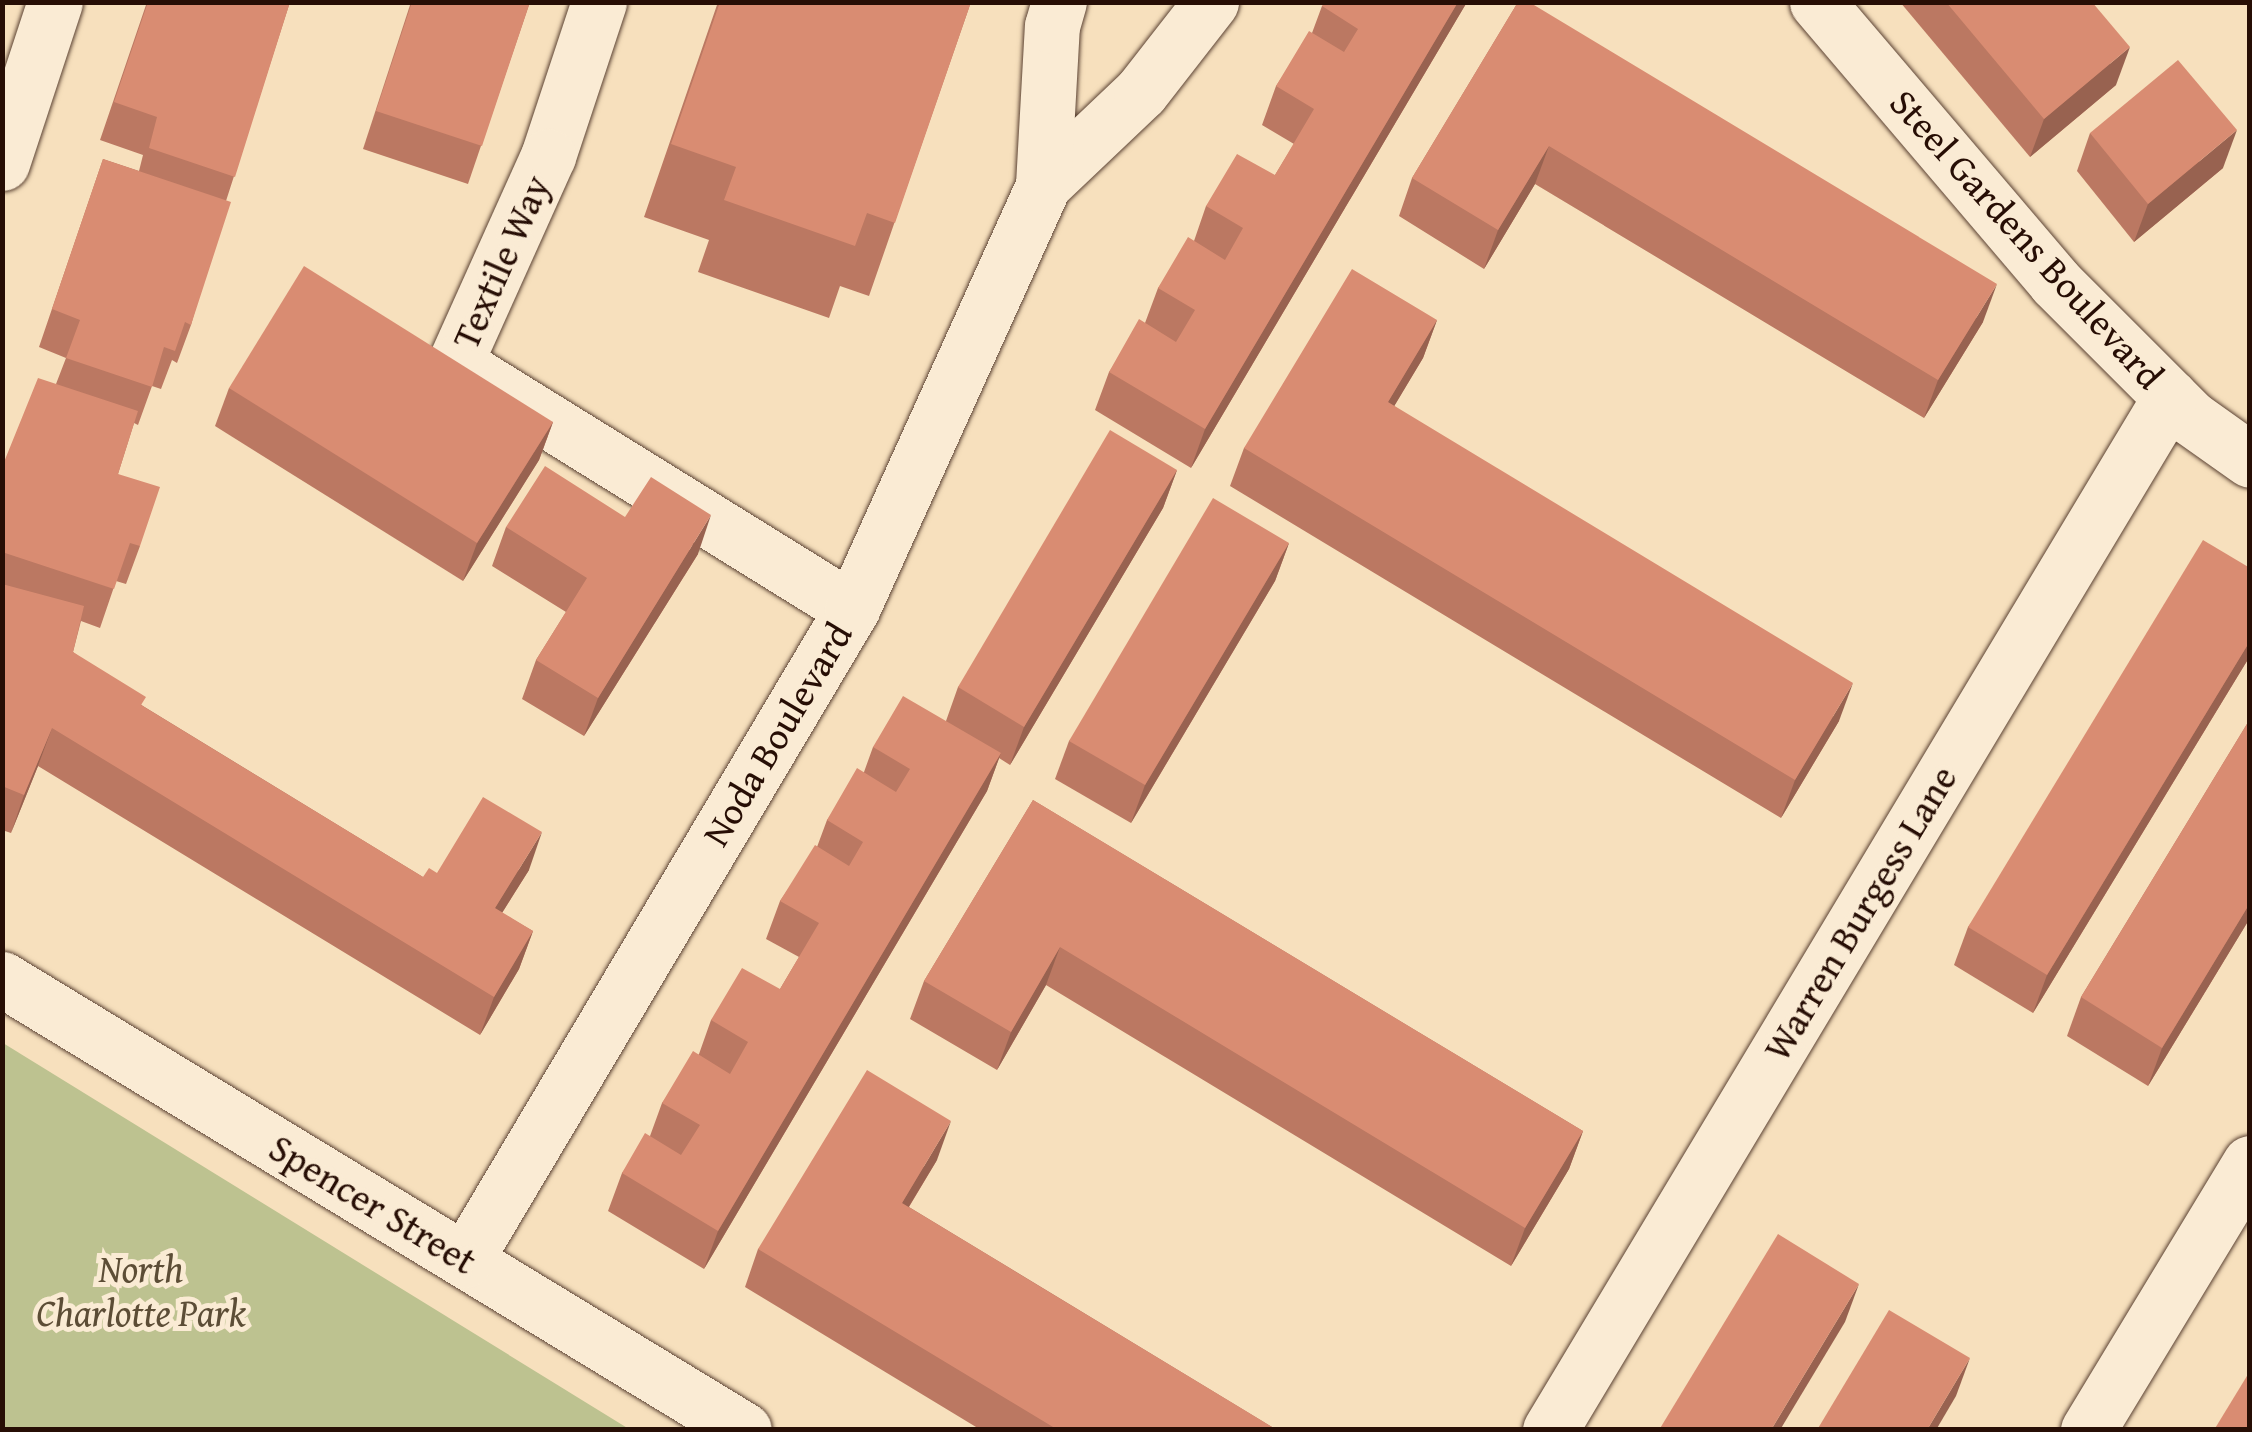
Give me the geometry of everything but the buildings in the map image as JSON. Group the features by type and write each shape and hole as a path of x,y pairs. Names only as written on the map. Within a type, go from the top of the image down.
{"street":[{"path":"2,163 55,2"},
{"name":"Textile Way","path":"599,2 548,156 455,363 852,609"},
{"name":"Noda Boulevard","path":"465,1260 852,609 1043,185 1052,26 1058,2"},
{"name":"Noda Boulevard","path":"1043,185 1141,92 1211,2"},
{"name":"Steel Gardens Boulevard","path":"1818,2 2055,282 2170,398 2250,460"},
{"name":"Warren Burgess Lane","path":"1550,1430 2170,398"},
{"name":"Spencer Street","path":"2,979 744,1430"},
{"path":"2088,1430 2250,1163"}],"green space":[{"name":"North Charlotte Park","path":"3,1043 629,1429 3,1429"}]}
